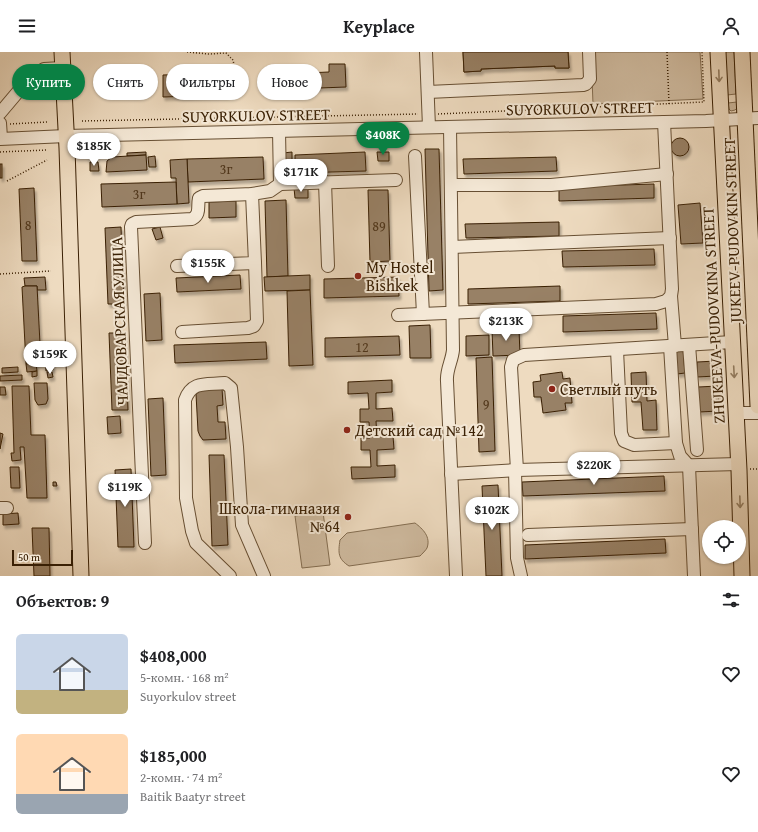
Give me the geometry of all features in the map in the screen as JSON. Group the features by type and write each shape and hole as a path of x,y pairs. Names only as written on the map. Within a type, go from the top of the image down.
{"main road":[{"path":"62,52 62,64"},
{"name":"ZHUKEEVA-PUDOVKINA STREET","path":"718,52 736,413 742,576"},
{"name":"JUKEEV-PUDOVKIN STREET","path":"742,52 752,119 758,406"},
{"path":"64,100 81,576"}],"street":[{"path":"426,52 429,127"},
{"path":"428,92 582,85 586,84 590,78 589,52"},
{"path":"0,113 12,99"},
{"name":"SUYORKULOV STREET","path":"0,138 752,119"},
{"path":"664,122 670,238 676,443 680,456 689,466 694,576"},
{"path":"0,124 0,138"},
{"path":"450,127 454,313 453,357 446,374 456,576"},
{"path":"279,131 280,184 396,180"},
{"path":"415,156 423,314"},
{"path":"451,186 551,185 667,174"},
{"path":"325,182 328,266"},
{"name":"ЧАЛДОВАРСКАЯ УЛИЦА","path":"145,543 132,224 136,222 192,219 197,216 199,211 199,198 203,196 252,194 270,191 280,184"},
{"path":"182,332 248,328 254,326 257,321 252,194"},
{"path":"452,248 670,238"},
{"path":"177,266 255,263"},
{"path":"398,315 656,304 666,301 671,296"},
{"path":"521,576 517,558 516,470 511,367 513,360 524,355 732,342"},
{"path":"689,345 697,450"},
{"path":"617,350 621,433 624,442 634,445 676,443"},
{"path":"230,576 196,543 192,531 186,498 185,400 189,390 199,385 225,383 231,388 237,447 242,525 264,576"},
{"path":"736,413 758,413"},
{"path":"451,474 516,470 738,464"},
{"path":"528,534 692,529"}],"path":[{"path":"187,52 209,54 226,52 233,60 234,64"},
{"path":"667,52 669,104"},
{"path":"82,122 429,114 704,102 702,52"},
{"path":"0,124 47,122"},
{"path":"0,152 46,150"},
{"path":"7,181 46,160"},
{"path":"0,274 51,272"}],"shaded area":[{"path":"591,52 700,52 703,99 593,104"},
{"path":"725,52 734,52 736,94 727,95"},
{"path":"737,102 737,108 731,111 728,103"},
{"path":"323,512 330,565 302,568 295,516"},
{"path":"415,523 426,534 428,540 427,548 420,556 349,566 341,558 339,552 340,540 347,533"}],"building":[{"path":"463,52 479,52 479,59 552,56 552,52 568,52 569,68 555,68 555,66 481,69 481,71 464,72"},
{"path":"463,52 568,52 569,68 555,68 555,66 481,69 481,71 464,72"},
{"path":"329,64 345,64 346,87 322,88 322,72 329,72"},
{"path":"163,75 166,75 166,97 163,97"},
{"path":"680,138 686,141 689,147 686,153 680,156 674,153 671,147 674,141"},
{"path":"425,149 439,149 443,290 429,291"},
{"path":"146,152 146,155 127,156 127,153"},
{"path":"292,152 292,165 284,166 283,153"},
{"path":"365,152 366,171 295,173 295,155"},
{"path":"377,152 389,152 389,161 378,161"},
{"path":"146,155 147,170 106,172 107,161 112,157"},
{"path":"155,156 156,167 149,167 148,157"},
{"path":"263,157 264,179 188,182 187,159"},
{"path":"556,157 557,171 464,174 463,159"},
{"path":"187,159 189,203 177,204 176,178 171,178 170,160"},
{"path":"90,162 98,162 99,171 90,171"},
{"path":"0,164 2,164 2,178 0,178"},
{"path":"176,182 177,204 102,207 101,184"},
{"path":"654,184 654,198 559,201 559,187"},
{"path":"34,188 37,261 22,261 19,189"},
{"path":"294,188 308,188 308,198 295,198"},
{"path":"368,190 388,190 390,261 370,262"},
{"path":"286,200 288,276 267,277 265,201"},
{"path":"236,201 236,217 209,218 209,202"},
{"path":"700,203 703,243 681,244 678,205"},
{"path":"559,222 559,236 466,238 465,224"},
{"path":"121,227 124,304 108,304 105,228"},
{"path":"160,227 163,238 156,240 152,229"},
{"path":"654,249 655,265 563,267 562,251"},
{"path":"240,275 241,289 177,292 176,278"},
{"path":"310,275 310,290 265,291 264,277"},
{"path":"45,277 46,290 37,290 37,286 25,286 24,278"},
{"path":"398,277 399,296 324,298 324,279"},
{"path":"37,286 41,363 26,364 22,287"},
{"path":"560,286 560,301 468,304 468,289"},
{"path":"310,290 313,365 289,366 287,291"},
{"path":"160,293 162,340 146,341 144,294"},
{"path":"656,313 657,329 563,332 563,316"},
{"path":"430,325 431,358 410,358 409,326"},
{"path":"519,329 520,355 493,356 492,330"},
{"path":"109,333 125,333 128,410 112,410"},
{"path":"489,335 489,355 466,356 466,336"},
{"path":"399,336 400,355 325,357 325,338"},
{"path":"266,342 267,359 175,363 174,345"},
{"path":"675,349 683,349 685,373 677,374"},
{"path":"492,357 495,451 479,452 476,358"},
{"path":"45,359 52,359 53,370 46,371"},
{"path":"716,361 716,376 697,377 697,362"},
{"path":"36,363 37,371 27,372 26,364"},
{"path":"18,367 18,372 2,373 2,368"},
{"path":"37,371 37,376 32,377 32,372"},
{"path":"47,372 52,372 53,377 48,378"},
{"name":"Светлый путь","path":"562,372 563,379 570,378 572,403 565,403 566,410 543,413 541,397 534,397 533,382 541,381 540,375"},
{"path":"646,372 647,401 656,400 657,430 643,430 641,402 632,402 631,373"},
{"path":"22,375 22,380 0,381 0,376"},
{"path":"392,380 392,392 376,393 376,409 392,408 393,421 376,421 377,437 393,436 394,449 377,450 377,466 395,465 395,477 352,479 351,467 371,467 370,450 361,450 361,438 370,438 369,422 360,422 360,409 369,409 368,393 348,394 348,382"},
{"path":"34,383 47,383 48,399 46,404 38,405 35,400"},
{"path":"12,386 29,386 31,435 45,435 47,498 27,498 24,447 20,447 21,460 12,461 11,453 14,453"},
{"path":"718,386 719,411 699,412 698,387"},
{"path":"0,387 5,387 6,395 0,395"},
{"path":"222,388 223,405 217,406 218,422 225,422 226,439 203,440 198,431 196,394 201,390"},
{"path":"163,398 166,475 151,476 148,399"},
{"path":"120,416 121,433 108,434 107,417"},
{"path":"0,433 3,434 0,449"},
{"path":"209,455 224,455 228,545 212,546"},
{"path":"10,467 19,467 20,488 11,488"},
{"path":"131,469 134,547 118,547 115,470"},
{"path":"664,476 665,491 523,496 522,482"},
{"path":"53,482 56,482 57,486 53,486"},
{"path":"498,485 502,576 486,576 482,486"},
{"path":"18,513 19,524 3,525 3,514"},
{"path":"32,528 49,528 50,576 34,576"},
{"path":"665,539 666,553 525,559 525,545"}],"place":[{"name":"My Hostel Bishkek","path":"358,276"},
{"name":"Светлый путь","path":"552,389"},
{"name":"Детский сад №142","path":"347,430"},
{"name":"Школа-гимназия №64","path":"348,517"}]}
